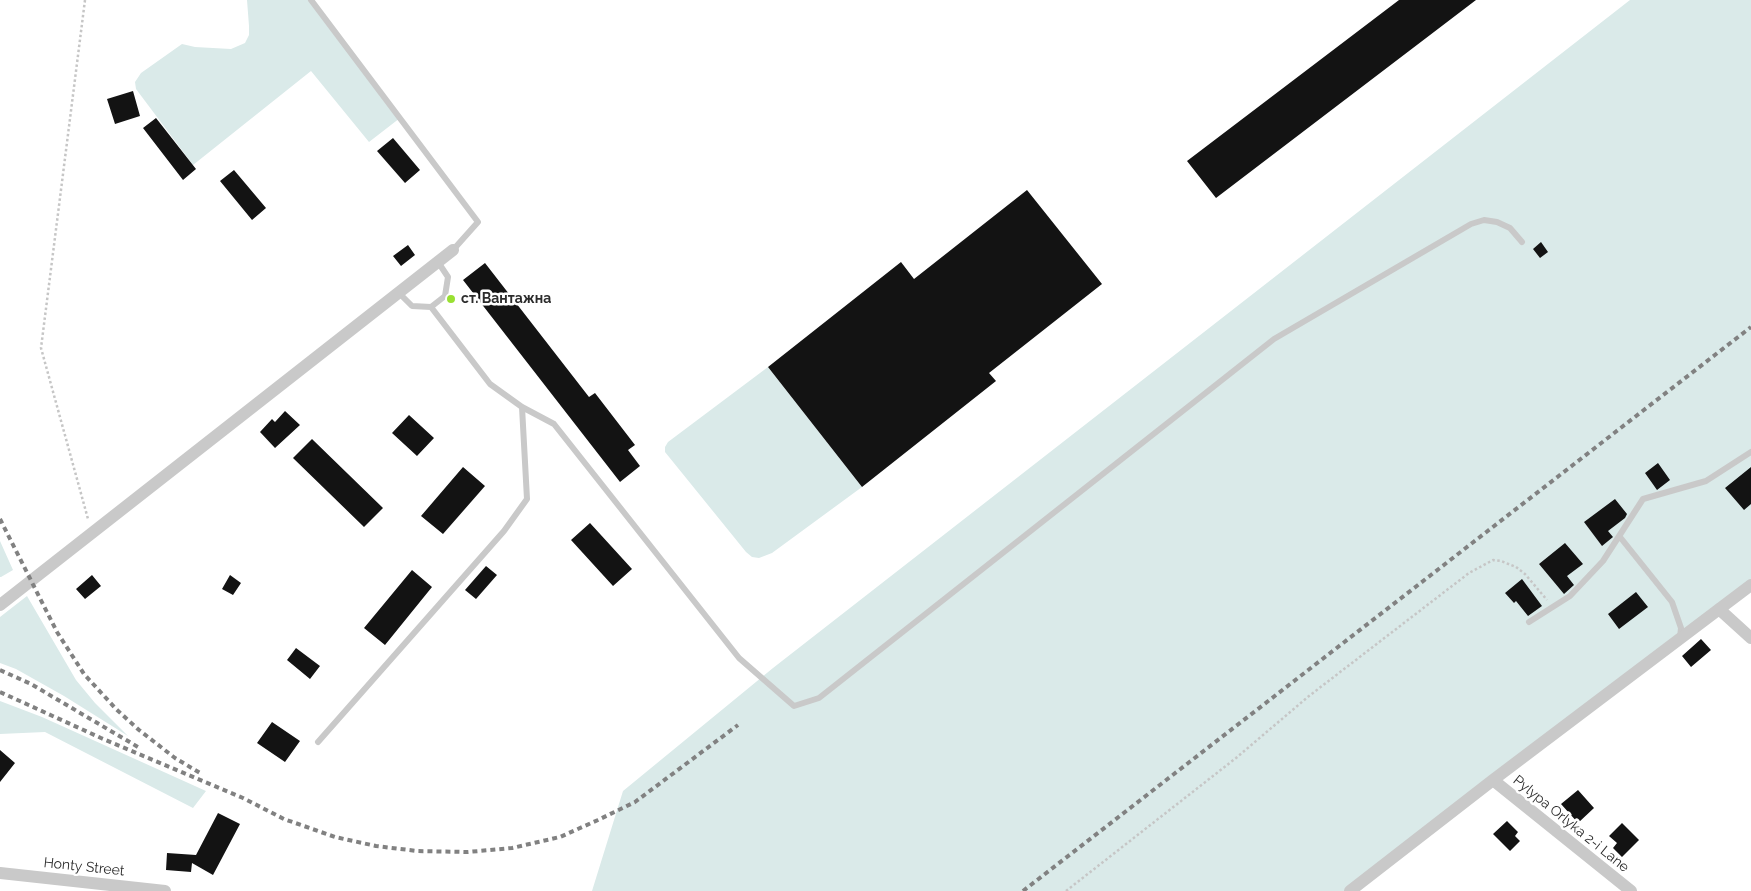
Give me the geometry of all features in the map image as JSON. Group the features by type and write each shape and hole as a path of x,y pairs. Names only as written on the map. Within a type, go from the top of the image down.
{"street":[{"path":"0,605 453,250"},
{"path":"1350,891 1751,585"},
{"path":"1719,609 1751,638"},
{"name":"Pylypa Orlyka 2-i Lane","path":"1493,780 1631,891"},
{"name":"Honty Street","path":"0,874 165,891"}],"lane":[{"path":"311,0 478,222 453,250"},
{"path":"431,307 490,384 522,406 554,424 739,658 794,706 819,698 1274,339 1471,224 1484,220 1497,222 1510,228 1522,242"},
{"path":"399,293 412,306 431,307 445,296 448,278 438,262"},
{"path":"318,742 504,530 527,499 522,406"},
{"path":"1529,622 1570,596 1603,561 1644,499 1706,481 1751,452"},
{"path":"1620,537 1672,602 1681,628 1680,639"}],"path":[{"path":"85,0 41,348 92,533"},
{"path":"1066,891 1236,758 1310,696 1469,573 1493,560 1516,567 1526,574 1552,608"}],"shaded area":[{"path":"247,0 311,0 400,118 369,142 311,71 193,165 136,89 135,82 141,73 182,44 195,47 231,49 245,43 249,35"},
{"path":"1630,0 1751,0 1751,585 1350,891 592,891 623,791 773,668"},
{"path":"768,367 862,487 772,553 759,558 752,557 746,552 665,452 665,447 668,442"},
{"path":"0,541 13,570 1,577 0,577"},
{"path":"27,596 76,680 95,703 128,736 64,696 16,669 0,663 0,617"},
{"path":"0,701 42,717 206,791 193,808 45,732 0,734"}],"building":[{"path":"1399,0 1476,0 1216,198 1187,161"},
{"path":"133,91 140,116 115,124 107,99"},
{"path":"156,118 196,169 183,180 143,128"},
{"path":"393,138 420,170 405,183 377,151"},
{"path":"234,170 266,208 252,220 220,181"},
{"path":"1027,190 1102,284 989,373 996,381 862,487 768,367 901,262 914,279"},
{"path":"1541,242 1548,252 1540,258 1533,249"},
{"path":"408,245 415,255 401,266 393,256"},
{"path":"485,263 589,397 595,393 635,445 628,450 640,466 620,482 463,280"},
{"path":"285,411 300,425 275,448 260,432 272,419 275,422"},
{"path":"409,415 434,438 417,456 392,433"},
{"path":"312,439 383,508 364,527 293,458"},
{"path":"1658,463 1670,480 1657,490 1645,473"},
{"path":"463,467 485,486 443,534 421,516"},
{"path":"1751,467 1751,504 1744,510 1725,488"},
{"path":"1615,499 1627,514 1625,518 1608,531 1613,537 1602,546 1584,522"},
{"path":"590,523 632,569 613,586 571,540"},
{"path":"1565,543 1583,564 1567,576 1574,585 1564,594 1539,564"},
{"path":"486,566 497,575 476,599 465,590"},
{"path":"412,570 432,587 385,645 364,628"},
{"path":"92,575 101,586 85,599 76,589"},
{"path":"230,575 241,583 233,595 222,589"},
{"path":"1522,579 1542,606 1528,616 1516,601 1514,603 1505,593"},
{"path":"1636,592 1648,607 1619,629 1608,614"},
{"path":"1701,639 1711,650 1691,667 1682,656"},
{"path":"296,648 320,666 310,679 287,660"},
{"path":"272,722 300,741 285,762 257,743"},
{"path":"0,750 15,763 0,782"},
{"path":"1578,790 1594,808 1578,823 1561,804"},
{"path":"218,813 240,824 213,875 192,863 191,872 166,870 167,853 196,855"},
{"path":"1507,821 1518,832 1515,836 1520,841 1510,851 1493,834"},
{"path":"1622,823 1639,840 1622,857 1613,848 1617,843 1609,836"}],"railway":[{"path":"1023,891 1751,327"},
{"path":"0,519 57,632 84,674 116,709 139,730 175,758 200,773"},
{"path":"0,670 31,684 138,747"},
{"path":"0,692 101,738 243,798 284,819 335,837 376,846 417,851 468,852 512,848 560,837 635,802 738,725"}],"place":[{"name":"ст. Вантажна","path":"451,299"}]}
